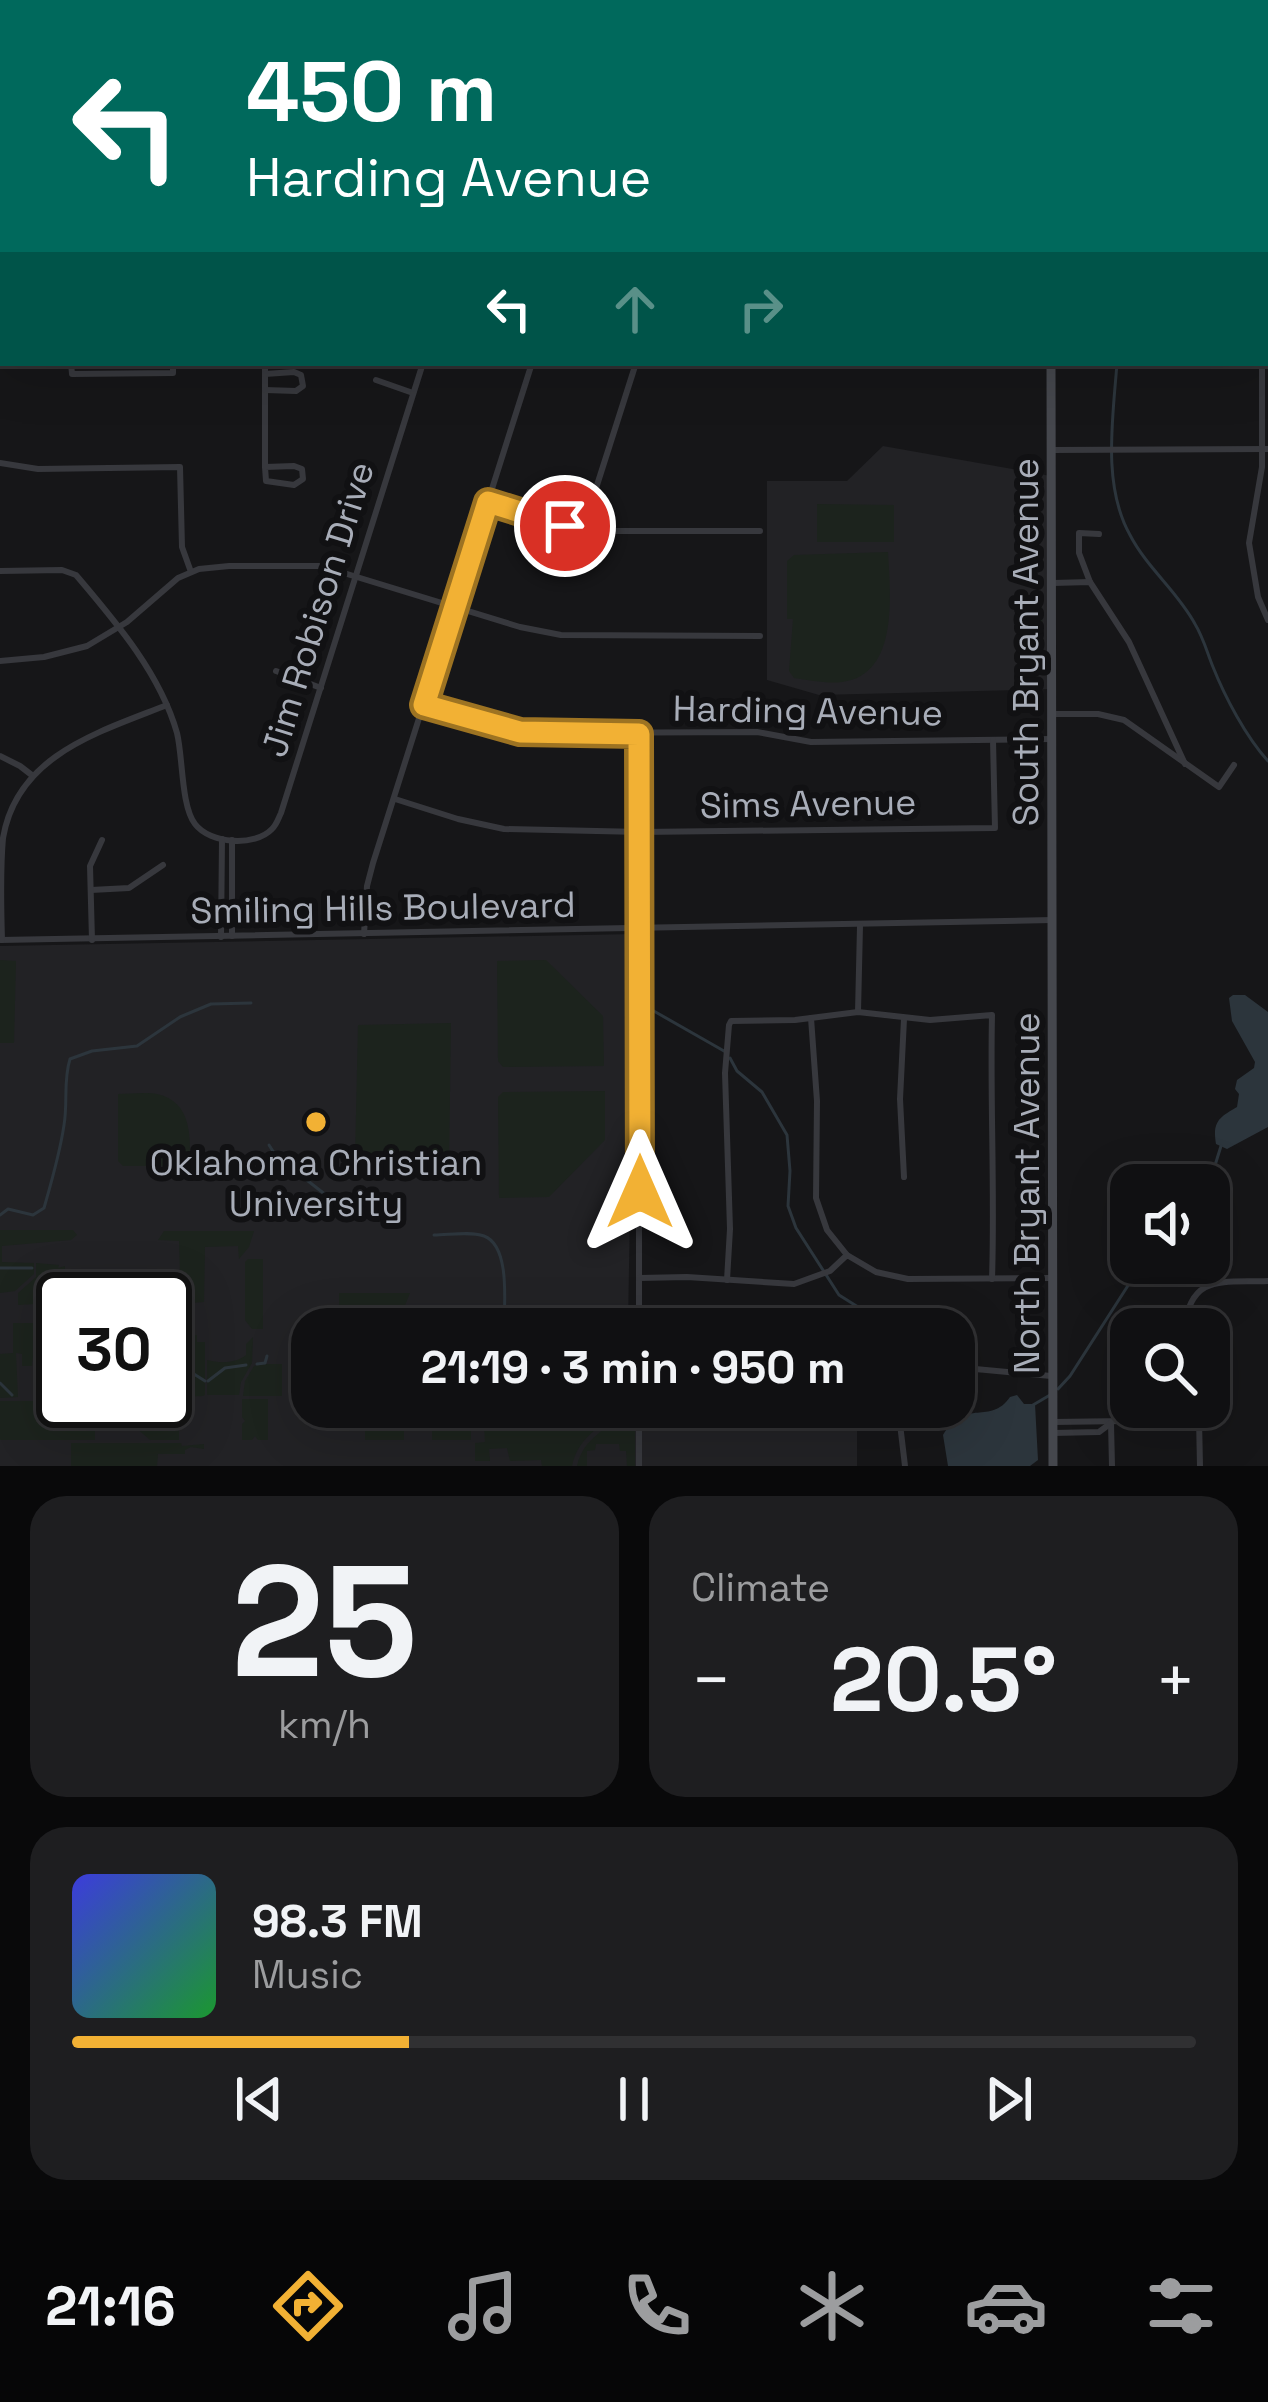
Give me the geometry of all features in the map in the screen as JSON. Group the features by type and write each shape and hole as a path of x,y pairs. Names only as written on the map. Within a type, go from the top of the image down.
{"street":[{"path":"71,366 72,374 173,368"},
{"path":"265,366 265,467 266,481 294,485 304,476 297,466 265,467"},
{"name":"Jim Robison Drive","path":"232,840 260,837 277,822 421,366"},
{"path":"364,934 367,886 531,366"},
{"path":"583,530 635,366"},
{"name":"South Bryant Avenue","path":"1051,366 1054,920"},
{"path":"1262,366 1265,449 1249,543 1258,597 1268,620"},
{"path":"265,374 297,372 304,383 296,391 265,390"},
{"path":"376,380 413,393"},
{"path":"1051,450 1265,449"},
{"path":"0,464 38,469 180,467 182,547 191,572"},
{"path":"488,502 583,530 760,531"},
{"path":"1099,534 1078,533 1079,553 1090,582 1129,642 1185,764"},
{"path":"0,661 87,646 191,572 229,566 312,565 356,574 520,627 561,635 760,636"},
{"path":"0,571 62,569 76,575 142,660 176,731 191,818 201,831 232,840 232,936"},
{"path":"1051,583 1090,582"},
{"path":"276,671 321,688"},
{"path":"1,940 0,861 3,833 14,803 33,776 75,742 166,705"},
{"name":"Harding Avenue","path":"424,705 520,732 757,732 811,742 1052,739"},
{"path":"1052,714 1124,720 1219,787 1234,766"},
{"path":"1149,737 1164,730 1164,718"},
{"path":"639,734 639,1308"},
{"name":"Sims Avenue","path":"395,799 504,829 995,828 994,740"},
{"path":"0,756 33,776"},
{"path":"221,937 222,839"},
{"path":"92,940 91,862 102,840"},
{"path":"91,890 129,888 164,865"},
{"name":"Smiling Hills Boulevard","path":"1,940 1054,920"},
{"name":"North Bryant Avenue","path":"1053,1466 1054,920"},
{"path":"858,1012 860,926"},
{"path":"727,1280 725,1073 731,1021 858,1012 930,1020 992,1016 992,1279"},
{"path":"904,1017 900,1099 904,1177"},
{"path":"811,1018 816,1198 827,1230 847,1256 897,1277 1051,1279"},
{"path":"639,1278 794,1285 830,1271 847,1256"},
{"path":"1187,1308 1213,1283 1268,1281"},
{"path":"975,1368 1052,1376"},
{"path":"1052,1427 1099,1432 1110,1424"},
{"path":"639,1428 639,1466"},
{"path":"900,1428 905,1466"},
{"path":"1112,1428 1112,1466"},
{"path":"1199,1428 1199,1466"}],"shaded area":[{"path":"883,446 1051,476 1052,689 819,695 767,680 767,481 847,481"},
{"path":"817,504 894,505 894,542 817,542"},
{"path":"888,552 888,629 874,664 861,676 842,682 794,678 789,671 793,619 787,619 787,561 794,555"},
{"path":"1032,599 1042,607 1043,672 1016,673 1023,627 1019,625"},
{"name":"Oklahoma Christian University","path":"635,934 628,1308 291,1308 291,1428 857,1428 857,1466 0,1466 0,946"},
{"path":"0,960 16,961 14,1043 0,1043"},
{"path":"546,960 603,1016 604,1066 503,1067 498,1061 497,961"},
{"path":"1245,995 1268,1012 1268,1127 1227,1149 1216,1144 1216,1125 1237,1107 1237,1080 1255,1062 1232,1021 1229,998"},
{"path":"451,1023 449,1165 363,1166 355,1158 358,1025"},
{"path":"605,1091 605,1140 549,1197 499,1198 498,1097 503,1092"},
{"path":"118,1094 157,1094 177,1105 187,1122 190,1166 123,1166 118,1161"},
{"path":"0,1230 73,1230 77,1235 71,1240 2,1246 2,1262 34,1263 34,1274 15,1291 0,1293"},
{"path":"164,1231 254,1231 239,1259 238,1246 205,1247 204,1302 192,1303 192,1272 180,1272 179,1241 158,1240"},
{"path":"248,1259 263,1259 263,1329 252,1329 245,1320"},
{"path":"36,1263 65,1266 65,1272 36,1272"},
{"path":"36,1277 36,1305 18,1305 18,1293"},
{"path":"339,1293 410,1293 404,1308 339,1308"},
{"path":"13,1323 34,1323 34,1330 35,1323 36,1366 33,1356 32,1366 22,1366 22,1354 16,1353 18,1397 0,1398 0,1354 13,1353"},
{"path":"192,1335 197,1335 197,1342 205,1342 203,1396 192,1396"},
{"path":"253,1337 252,1363 239,1395 207,1395 207,1360 242,1358"},
{"path":"282,1364 282,1396 243,1396 254,1366"},
{"path":"1017,1395 1024,1404 1035,1404 1038,1460 1030,1466 948,1466 943,1435 949,1428 975,1428 975,1413 994,1410"},
{"path":"242,1399 268,1399 268,1440 255,1436 242,1440"},
{"path":"0,1401 36,1401 36,1428 95,1428 95,1440 0,1440"},
{"path":"136,1428 179,1428 179,1440 150,1440"},
{"path":"365,1428 404,1428 404,1440 365,1440"},
{"path":"432,1428 471,1428 471,1440 432,1440"},
{"path":"484,1428 597,1428 580,1447 572,1466 510,1461 507,1448 489,1449 490,1461 475,1461 475,1443 485,1442"},
{"path":"605,1428 635,1428 635,1466 627,1466 626,1451 620,1451 619,1444 596,1444 595,1450 587,1451 587,1466 577,1466 585,1447"},
{"path":"71,1443 204,1444 204,1449 158,1454 157,1466 71,1466"}],"waterway":[{"path":"1117,366 1111,451 1121,516 1137,547 1195,624 1230,704 1268,761"},
{"path":"0,1215 8,1209 33,1215 44,1208 62,1135 70,1059 92,1051 137,1046 180,1017 211,1004 251,1003"},
{"path":"652,1010 724,1051"},
{"path":"730,1058 737,1071 762,1092 787,1135 788,1206 796,1228 839,1295 860,1308"},
{"path":"269,1145 348,1215"},
{"path":"1215,1164 1221,1146"},
{"path":"434,1235 472,1234 493,1242 502,1264 504,1308"},
{"path":"0,1268 32,1268"},
{"path":"1058,1389 1129,1284"},
{"path":"257,1364 265,1363 267,1356"},
{"path":"208,1381 225,1368 246,1365"},
{"path":"192,1373 205,1381"},
{"path":"0,1383 12,1395"},
{"path":"1033,1405 1050,1395"}],"place":[{"name":"Oklahoma Christian University","path":"316,1122"}],"route":[{"path":"565,526 488,502 424,705 520,732 639,734 640,1192"}]}
